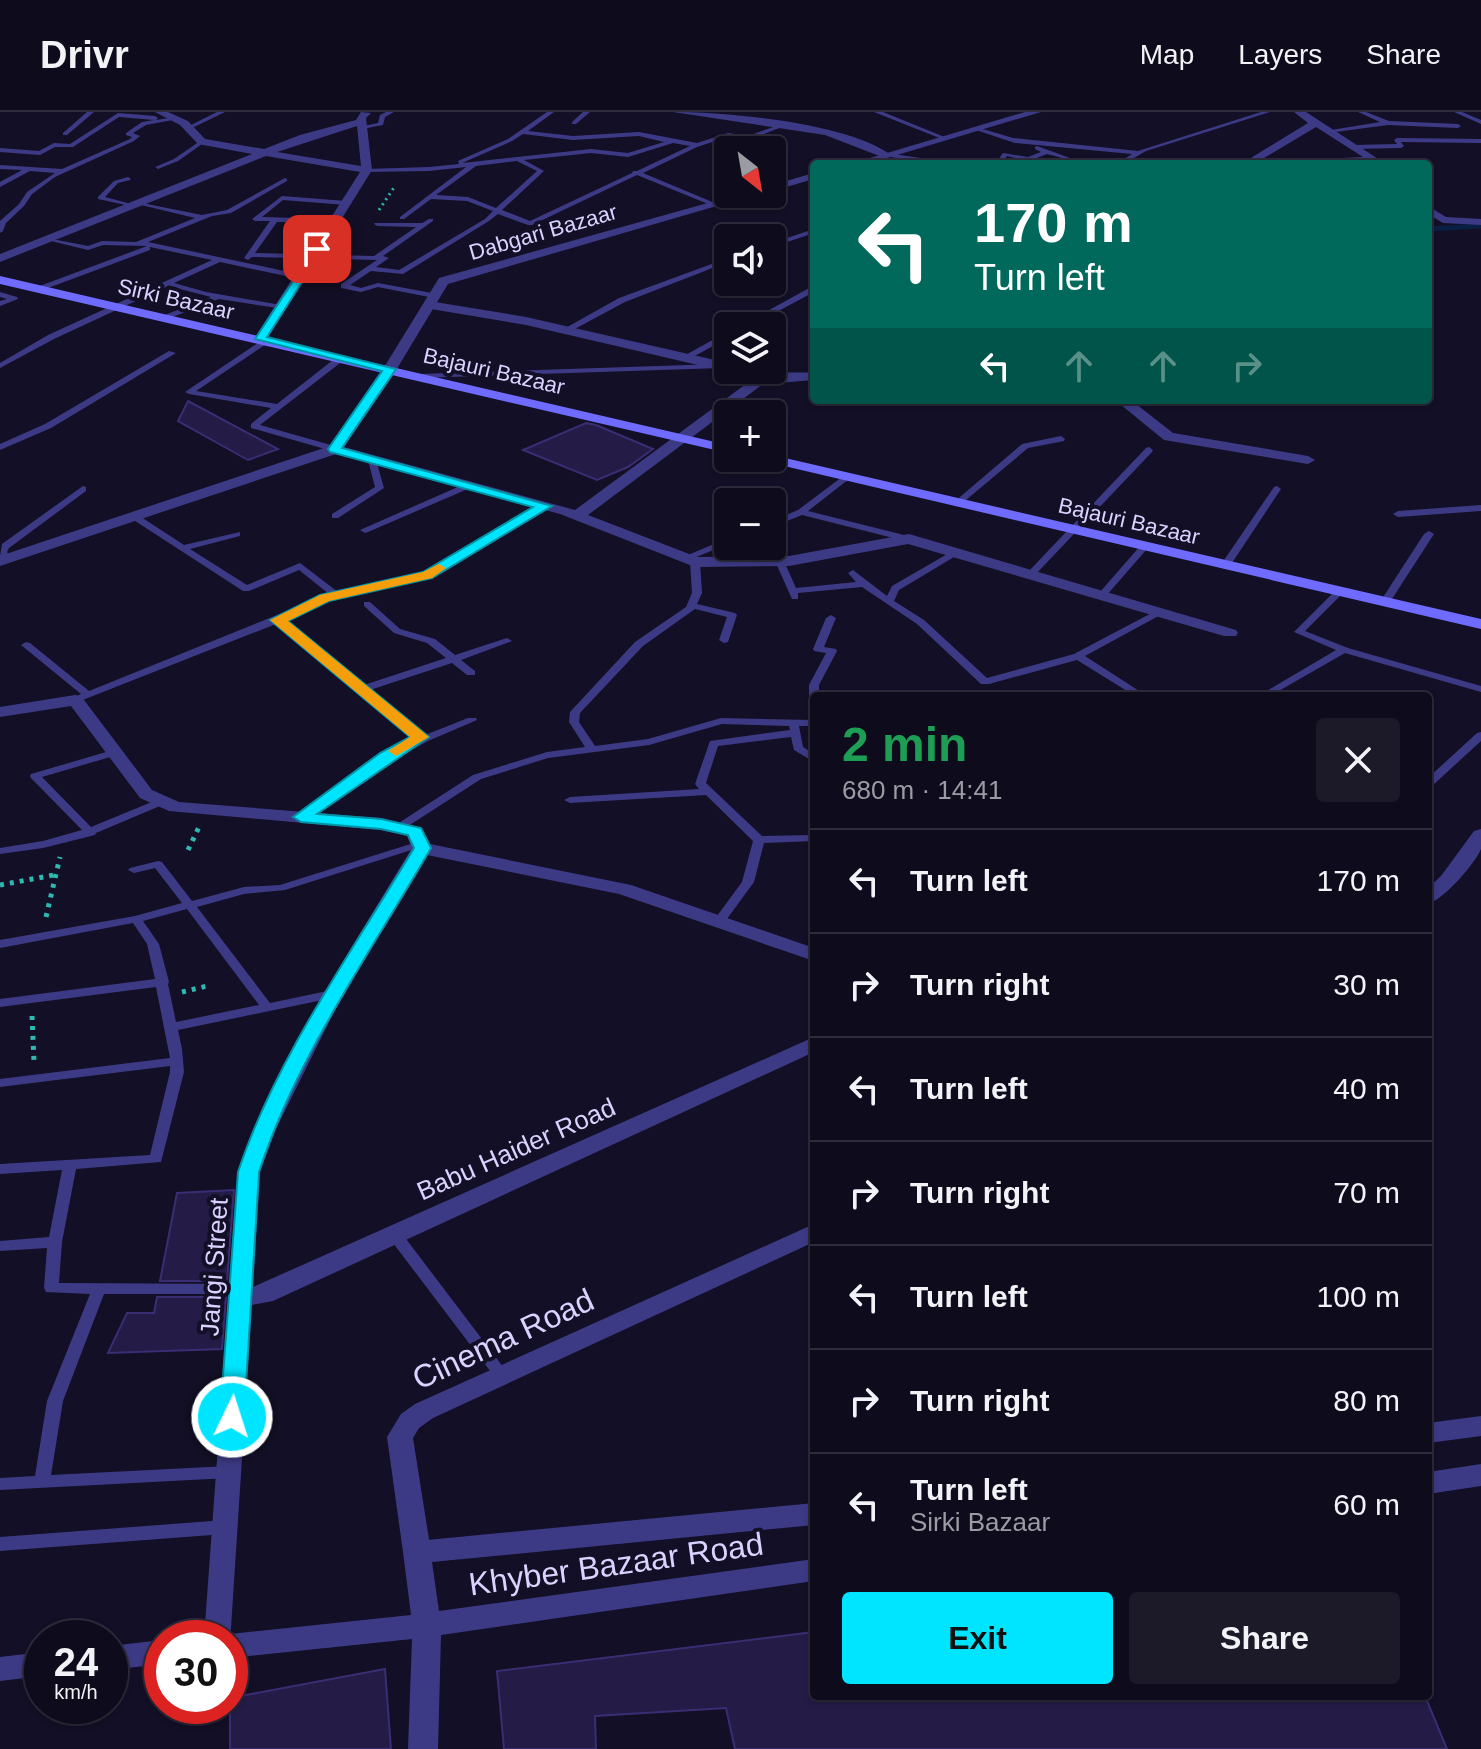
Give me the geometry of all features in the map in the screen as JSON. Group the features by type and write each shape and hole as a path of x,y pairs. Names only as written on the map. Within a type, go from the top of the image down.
{"main road":[{"name":"Sirki Bazaar","path":"3,282 390,369"},
{"name":"Bajauri Bazaar","path":"390,369 714,446"},
{"name":"Bajauri Bazaar","path":"786,463 1481,624"}],"street":[{"path":"678,112 722,114 827,132 886,155"},
{"path":"755,120 769,112"},
{"path":"869,160 1036,112"},
{"path":"1299,112 1376,160"},
{"path":"168,116 188,128 202,142 367,170"},
{"path":"0,258 328,128 363,120 367,170 281,307 264,340"},
{"path":"1253,160 1315,123"},
{"path":"1279,145 1295,160"},
{"path":"786,184 810,177"},
{"name":"Dabgari Bazaar","path":"335,449 390,369 443,281 714,205"},
{"path":"1432,212 1443,220 1481,222"},
{"path":"431,300 714,364"},
{"path":"786,377 810,376"},
{"path":"578,515 754,384"},
{"path":"1127,404 1169,437 1308,460"},
{"path":"3,560 335,449 578,515 691,560 780,561 909,539 1230,633"},
{"path":"0,712 82,698 113,753 146,794 176,807 398,828 415,832 421,846 624,889 810,954"},
{"path":"1432,894 1448,880 1481,835"},
{"name":"Jangi Street","path":"219,1620 249,1172 260,1138 294,1066 421,846"},
{"name":"Babu Haider Road","path":"240,1293 264,1295 810,1046"},
{"name":"Cinema Road","path":"423,1749 427,1625 400,1437 410,1421 424,1411 810,1234"},
{"path":"1432,1432 1481,1426"},
{"path":"1432,1482 1481,1475"},
{"path":"417,1552 810,1514"},
{"name":"Khyber Bazaar Road","path":"248,1644 427,1625 810,1571"},
{"path":"0,1669 24,1666"}],"lane":[{"path":"65,134 91,112"},
{"path":"188,128 222,112"},
{"path":"363,120 381,124 382,116 391,112"},
{"path":"458,165 522,132 551,112"},
{"path":"574,123 587,112"},
{"path":"877,112 944,138"},
{"path":"1126,160 1139,153 1267,112"},
{"path":"1361,112 1388,123"},
{"path":"1457,112 1481,122"},
{"path":"0,150 40,153 54,145 71,146 118,115 168,116"},
{"path":"1,237 4,216 29,193 61,171 132,140 137,136 128,134 144,123 168,116"},
{"path":"1328,131 1388,123 1458,126"},
{"path":"428,197 468,199 530,224 697,145 728,135 749,138 784,125"},
{"path":"976,129 1067,158 1063,160"},
{"path":"522,132 573,138 639,134 697,145"},
{"path":"1010,140 1139,153"},
{"path":"1354,147 1401,146 1397,140 1481,141"},
{"path":"367,170 458,165 591,151 628,155 673,141"},
{"path":"158,167 176,160 202,142"},
{"path":"1001,160 1005,154 1029,159 1048,151"},
{"path":"886,155 920,160"},
{"path":"371,269 400,272 497,211 541,171 527,165 529,163 509,159"},
{"path":"402,218 477,162"},
{"path":"0,167 61,171"},
{"path":"0,185 29,169"},
{"path":"635,172 714,205"},
{"path":"128,179 116,182 100,198 204,218"},
{"path":"142,243 204,218 229,212 285,180"},
{"path":"335,221 255,219 282,198 346,203"},
{"path":"229,212 259,214"},
{"path":"240,265 251,255 275,219"},
{"path":"375,258 427,223 377,224"},
{"path":"786,240 810,232"},
{"path":"49,239 88,248 102,243 142,243 300,277"},
{"path":"40,289 153,245"},
{"path":"251,255 385,258 344,286 361,290 378,285 431,300"},
{"path":"0,366 51,337 218,260"},
{"path":"566,330 622,300 714,265"},
{"path":"164,283 219,297 281,307"},
{"path":"770,312 810,291"},
{"path":"0,294 14,299 0,304"},
{"path":"165,318 219,297"},
{"path":"264,340 189,392 278,407"},
{"path":"686,357 714,342"},
{"path":"0,447 48,426 172,353"},
{"path":"335,449 254,426 341,358"},
{"path":"418,376 714,367"},
{"path":"957,503 1025,446 1061,439"},
{"path":"1031,574 1149,450"},
{"path":"335,516 380,488 372,460"},
{"path":"786,518 801,512 846,477"},
{"path":"365,530 467,486"},
{"path":"3,560 5,546 83,489"},
{"path":"1225,566 1277,489"},
{"path":"26,645 82,698 336,595 427,575 545,506"},
{"path":"1398,514 1481,508"},
{"path":"801,512 909,539"},
{"path":"132,515 186,547 246,589 300,566 336,595"},
{"path":"186,547 237,534"},
{"path":"1385,602 1429,534"},
{"path":"1103,594 1144,547"},
{"path":"590,747 574,722 575,712 639,644 667,627 691,605 697,593 691,560 714,548"},
{"path":"890,600 895,588 956,552"},
{"path":"780,561 794,594 862,584"},
{"path":"853,573 862,584 890,600 930,630 948,652 985,682 1078,656 1161,611"},
{"path":"1339,592 1299,632 1344,650 1481,689"},
{"path":"367,604 397,631 431,641 471,673"},
{"path":"691,605 732,615 724,640"},
{"path":"814,692 814,685 832,651 818,649 831,618"},
{"path":"278,620 421,737"},
{"path":"362,689 507,641"},
{"path":"1270,692 1344,650"},
{"path":"1078,656 1136,692"},
{"path":"301,817 386,757 421,737 472,720"},
{"path":"398,828 477,777 504,766 590,747 649,742 721,721 794,728"},
{"path":"810,724 714,743 700,784 759,840 810,838"},
{"path":"794,728 798,748 810,756"},
{"path":"1432,780 1481,735"},
{"path":"91,833 35,776 113,753"},
{"path":"570,800 709,792"},
{"path":"0,851 39,848 91,833 163,801"},
{"path":"720,920 748,882 759,840"},
{"path":"0,944 136,919 188,904 324,878 421,846"},
{"path":"134,870 158,864 267,1007"},
{"path":"0,1169 156,1159 177,1061 153,944 136,919"},
{"path":"0,1003 163,982"},
{"path":"172,1027 338,993"},
{"path":"0,1083 177,1061"},
{"path":"70,1165 55,1242 51,1288 240,1293"},
{"path":"395,1235 502,1376"},
{"path":"0,1246 55,1242"},
{"path":"42,1482 55,1401 99,1288"},
{"path":"0,1484 229,1472"},
{"path":"0,1544 225,1527"}],"path":[{"path":"39,937 59,874 60,842"},
{"path":"0,885 59,874"},
{"path":"28,1000 35,1029 34,1079"}],"building":[{"path":"188,401 278,449 248,460 178,421"},
{"path":"586,423 653,449 628,467 597,480 523,450"},
{"path":"234,1190 227,1281 160,1281 177,1193"},
{"path":"157,1297 226,1297 222,1349 108,1353 127,1313 154,1313"},
{"path":"810,1632 810,1700 1427,1700 1447,1749 735,1749 726,1708 595,1716 596,1749 504,1749 497,1671"},
{"path":"385,1669 391,1749 230,1749 230,1724 248,1724 248,1695"}],"waterway":[{"path":"1432,229 1481,226"}],"slow traffic":[{"path":"396,751 421,737 278,620 325,598 427,575 439,568"}],"route":[{"path":"232,1417 249,1172 260,1138 294,1066 422,848 415,832 381,824 301,817 386,757 421,737 278,620 325,598 427,575 545,506 335,449 390,369 260,339 317,249"}]}
